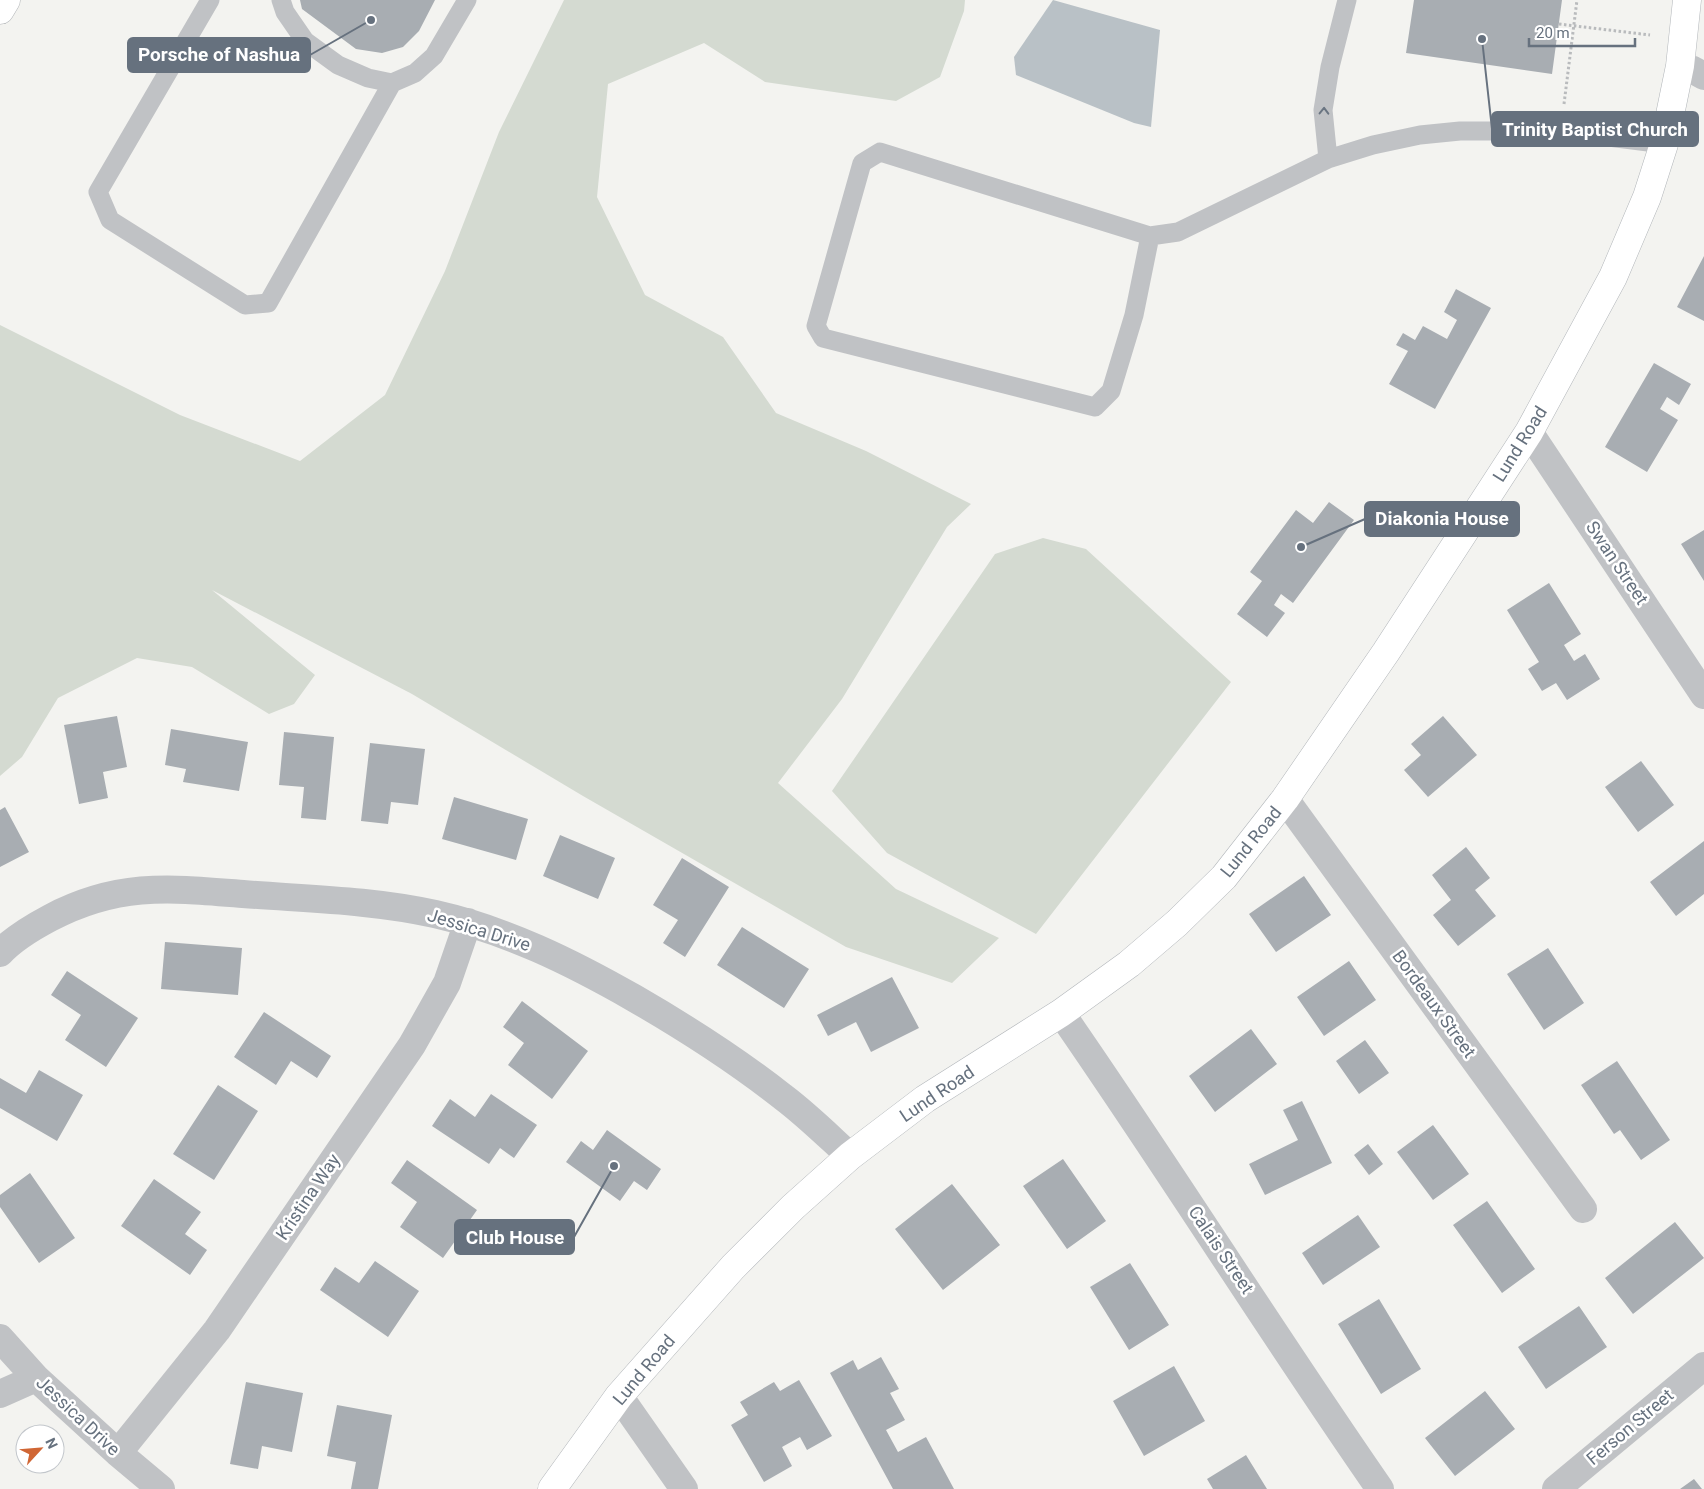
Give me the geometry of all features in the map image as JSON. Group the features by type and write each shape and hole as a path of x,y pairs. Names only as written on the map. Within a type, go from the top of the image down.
{"main road":[{"path":"0,10 6,0"},
{"name":"Lund Road","path":"552,1489 620,1396 733,1267 793,1207 850,1156 925,1099 1061,1013 1129,964 1224,877 1285,799 1386,652 1530,432 1613,277 1647,197 1664,144 1692,71 1683,38 1687,0"}],"street":[{"name":"Swan Street","path":"1530,432 1704,695"},
{"name":"Bordeaux Street","path":"1285,799 1583,1209"},
{"name":"Jessica Drive","path":"0,953 34,926 67,909 101,896 137,890 174,889 362,903 434,914 468,922 548,953 597,977 702,1039 784,1097 850,1156"},
{"name":"Kristina Way","path":"118,1453 217,1330 412,1045 447,983 468,922"},
{"name":"Calais Street","path":"1061,1013 1380,1489"},
{"name":"Jessica Drive","path":"0,1338 36,1378 118,1453 161,1489"},
{"name":"Ferson Street","path":"1556,1489 1704,1366"},
{"path":"0,1394 36,1378"},
{"path":"620,1396 684,1489"}],"lane":[{"path":"210,0 98,192 110,220 245,305 268,303 392,83"},
{"path":"281,0 285,12 305,41 338,65 368,78 392,83 415,73 434,56 467,0"},
{"path":"1328,159 1323,110 1330,66 1347,0"},
{"path":"1150,236 1134,315 1111,391 1095,407 823,338 816,326 862,163 880,152 1150,236 1178,232 1328,159 1373,145 1420,135 1460,131 1561,131 1664,144"}],"path":[{"path":"1566,87 1577,0"},
{"path":"1559,24 1683,38"}],"shaded area":[{"path":"564,0 965,0 964,11 940,77 896,101 765,82 704,43 608,84 597,197 645,295 723,337 776,413 866,451 971,504 947,527 842,699 778,783 896,889 999,938 952,983 846,947 583,796 412,694 212,590 315,675 294,704 269,714 192,667 137,658 58,698 22,757 0,776 0,325 180,415 300,461 385,395 445,271 499,132"},
{"path":"1053,0 1160,30 1151,127 1134,123 1016,75 1014,57"},
{"path":"1043,538 1086,549 1231,682 1036,934 887,853 832,791 995,554"}],"building":[{"path":"300,0 435,0 419,31 403,47 382,53 356,49 302,9"},
{"path":"1414,0 1562,0 1552,74 1406,53"},
{"path":"1704,256 1704,321 1677,307"},
{"path":"1456,289 1491,308 1435,409 1389,384 1408,351 1396,345 1403,333 1415,340 1423,326 1447,339 1457,320 1444,312"},
{"path":"1654,363 1691,384 1679,405 1667,397 1660,409 1678,420 1647,472 1605,447"},
{"path":"1329,502 1354,520 1293,603 1281,594 1274,605 1285,613 1267,637 1237,614 1262,581 1250,572 1296,510 1313,523"},
{"path":"1704,530 1704,581 1681,544"},
{"path":"1549,583 1581,634 1564,645 1574,661 1585,654 1600,679 1567,700 1556,683 1542,691 1528,669 1539,662 1507,610"},
{"path":"117,716 127,767 103,772 108,798 79,804 64,725"},
{"path":"1443,716 1477,755 1428,797 1404,770 1421,755 1411,744"},
{"path":"171,729 248,742 239,791 183,782 186,769 165,765"},
{"path":"284,732 334,737 326,820 301,818 304,787 279,785"},
{"path":"370,743 425,749 418,805 391,802 388,824 361,821"},
{"path":"1641,761 1674,805 1638,832 1605,787"},
{"path":"454,797 528,819 516,860 442,839"},
{"path":"5,807 29,852 0,867 0,810"},
{"path":"560,835 615,858 598,899 543,876"},
{"path":"1704,841 1704,894 1676,916 1650,882"},
{"path":"1466,847 1490,878 1475,890 1496,916 1458,946 1433,915 1451,900 1432,875"},
{"path":"682,858 729,887 685,957 663,943 678,920 653,905"},
{"path":"1304,876 1331,915 1276,952 1249,914"},
{"path":"742,927 809,969 784,1008 717,965"},
{"path":"165,942 242,948 238,995 161,989"},
{"path":"1548,948 1584,1003 1544,1030 1507,974"},
{"path":"1349,961 1376,1000 1324,1036 1297,997"},
{"path":"67,971 138,1018 106,1067 65,1040 81,1015 51,995"},
{"path":"892,977 919,1028 871,1052 856,1022 828,1036 817,1015"},
{"path":"522,1001 588,1051 552,1099 508,1065 524,1043 503,1027"},
{"path":"264,1012 331,1056 317,1078 291,1061 276,1085 234,1057"},
{"path":"1251,1029 1277,1064 1215,1112 1189,1076"},
{"path":"1365,1040 1389,1073 1359,1094 1336,1061"},
{"path":"1617,1061 1670,1140 1641,1160 1620,1130 1614,1134 1581,1085"},
{"path":"39,1070 83,1095 57,1141 0,1108 0,1078 26,1093"},
{"path":"218,1085 258,1111 214,1180 173,1154"},
{"path":"491,1094 537,1125 514,1158 500,1148 489,1164 432,1126 450,1099 475,1117"},
{"path":"1302,1101 1332,1163 1265,1195 1249,1164 1298,1140 1283,1110"},
{"path":"1433,1125 1469,1174 1433,1200 1397,1152"},
{"path":"607,1130 661,1169 647,1190 634,1181 620,1201 566,1162 581,1141 593,1150"},
{"path":"1368,1144 1383,1164 1369,1175 1354,1155"},
{"path":"1063,1159 1106,1221 1067,1249 1023,1186"},
{"path":"407,1160 477,1210 443,1258 400,1227 417,1202 391,1183"},
{"path":"30,1173 75,1238 39,1263 0,1207 0,1195"},
{"path":"154,1179 201,1212 185,1234 207,1250 190,1275 121,1226"},
{"path":"952,1184 1000,1245 943,1290 895,1229"},
{"path":"1487,1201 1535,1269 1502,1293 1453,1225"},
{"path":"1358,1215 1380,1247 1323,1285 1302,1253"},
{"path":"1675,1222 1704,1258 1633,1314 1605,1278"},
{"path":"375,1261 419,1291 388,1337 320,1290 335,1267 359,1283"},
{"path":"1130,1263 1169,1325 1129,1350 1090,1287"},
{"path":"1379,1299 1421,1369 1381,1394 1338,1324"},
{"path":"1579,1306 1607,1347 1546,1389 1518,1347"},
{"path":"881,1357 899,1389 890,1393 905,1420 886,1430 898,1452 926,1437 954,1489 893,1489 830,1373 853,1360 858,1370"},
{"path":"1174,1366 1205,1421 1144,1456 1113,1401"},
{"path":"799,1380 832,1436 807,1450 800,1437 782,1447 792,1466 764,1482 731,1425 748,1415 740,1402 774,1382 780,1391"},
{"path":"246,1382 303,1393 292,1452 262,1446 258,1469 230,1464"},
{"path":"1485,1391 1515,1429 1455,1476 1425,1438"},
{"path":"337,1405 392,1415 378,1489 351,1489 356,1462 327,1456"},
{"path":"1246,1455 1267,1489 1213,1489 1207,1479"},
{"path":"1694,1479 1702,1489 1680,1489"}],"place":[{"name":"Porsche of Nashua","path":"371,20"},
{"name":"Trinity Baptist Church","path":"1482,39"},
{"name":"Diakonia House","path":"1301,547"},
{"name":"Club House","path":"614,1166"}]}
